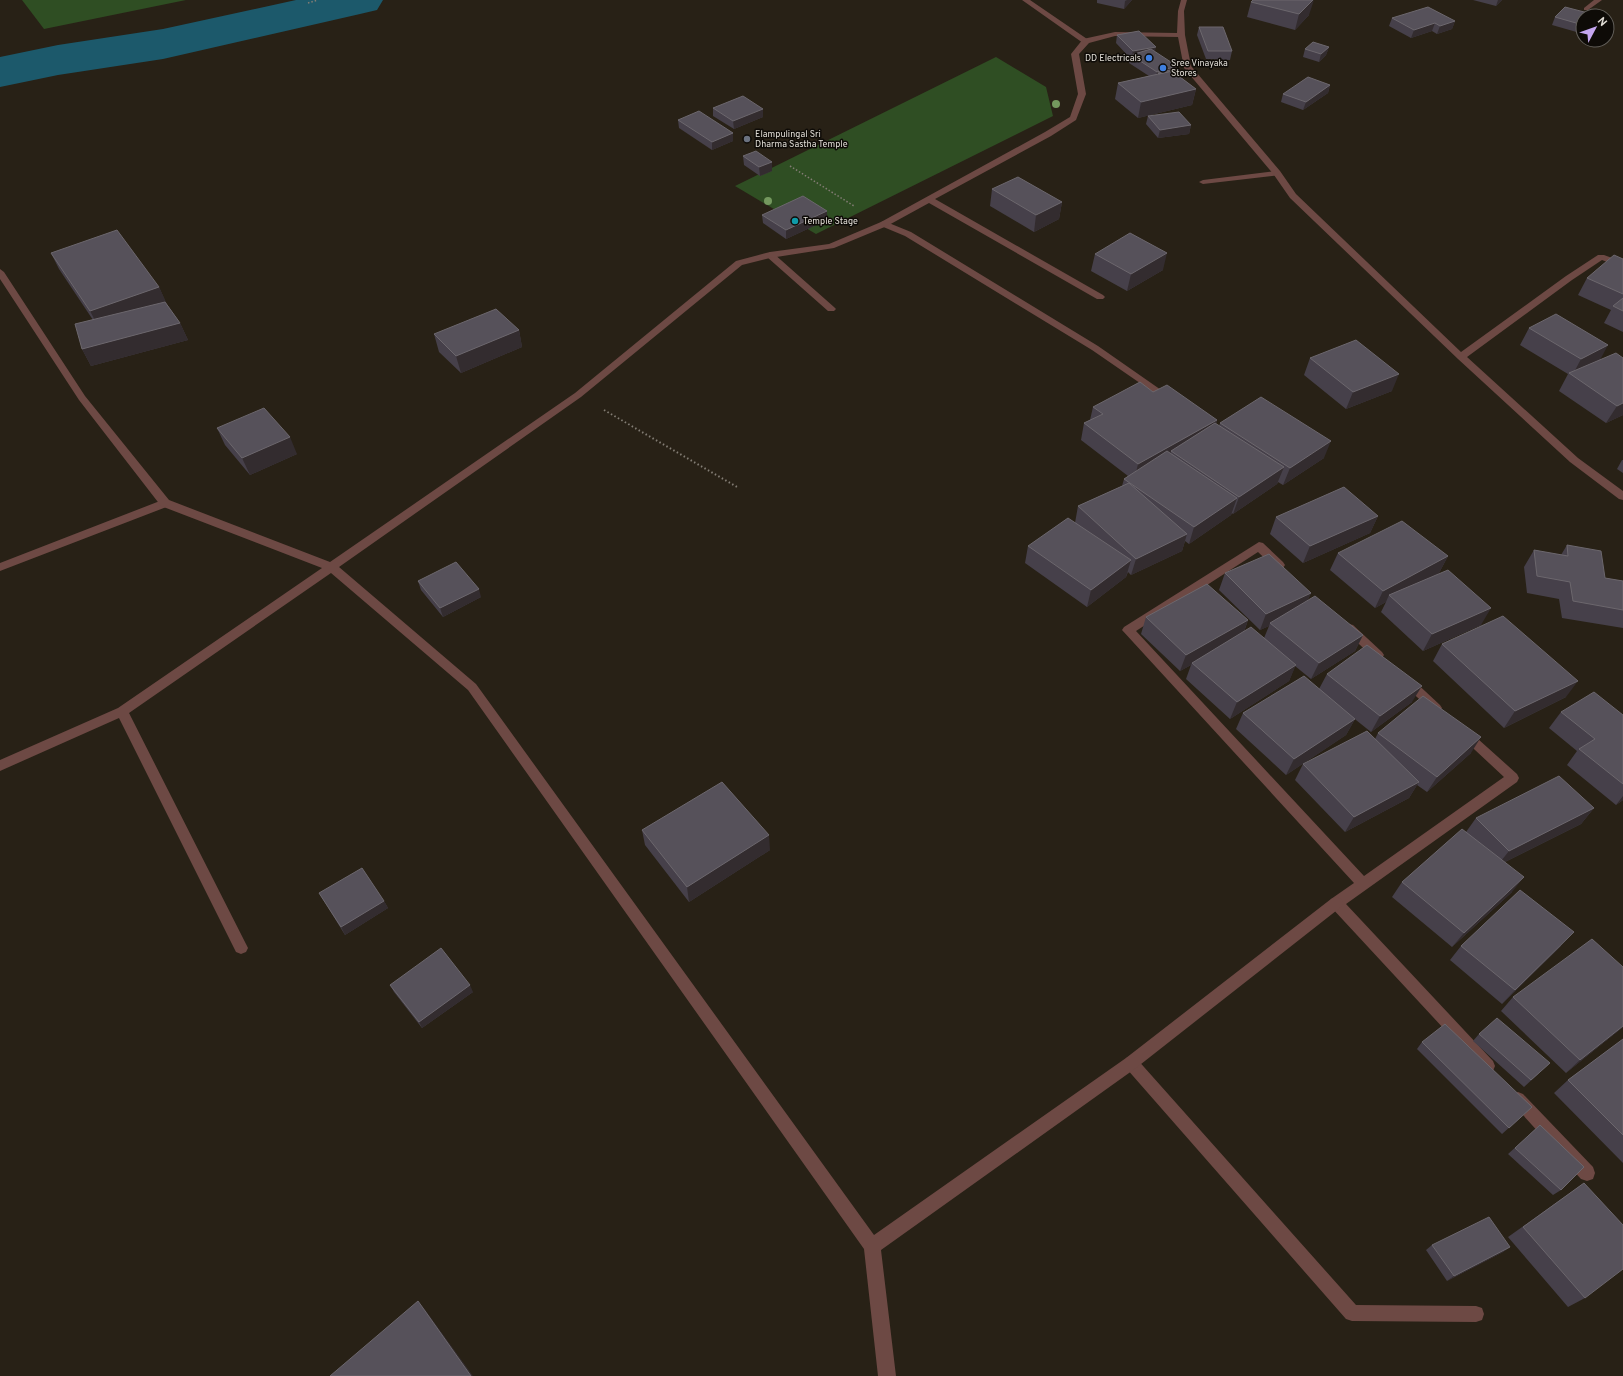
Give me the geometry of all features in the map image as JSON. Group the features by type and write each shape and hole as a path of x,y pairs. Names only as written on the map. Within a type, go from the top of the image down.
{"street":[{"path":"1025,0 1086,41"},
{"path":"1184,0 1181,11 1181,35 1186,66 1277,173 1293,196 1461,357 1574,460 1623,496"},
{"path":"1587,8 1599,0"},
{"path":"0,766 122,711 578,395 739,263 770,255 831,246 884,224 1048,134 1073,118 1082,94 1075,54 1086,41 1115,34 1181,35"},
{"path":"1203,182 1277,173"},
{"path":"930,200 1100,297"},
{"path":"884,224 908,234 1095,348 1178,406"},
{"path":"770,255 830,309"},
{"path":"1461,357 1569,278 1601,257 1623,265"},
{"path":"0,272 82,398 165,503 331,567 472,687 872,1246 887,1376"},
{"path":"0,567 165,503"},
{"path":"1288,573 1259,546 1128,630 1363,884"},
{"path":"1342,622 1389,665"},
{"path":"1401,676 1442,713"},
{"path":"122,711 241,948"},
{"path":"872,1246 1131,1064 1336,903 1513,778 1454,724"},
{"path":"1336,903 1500,1079"},
{"path":"1131,1064 1352,1313 1476,1314"},
{"path":"1511,1091 1587,1172"}],"path":[{"path":"308,3 318,0"},
{"path":"790,166 884,224"},
{"path":"578,395 739,488"}],"green space":[{"path":"22,0 186,0 44,29"},
{"path":"996,57 1046,87 1053,116 816,234 735,186"}],"building":[{"path":"1253,0 1313,0 1299,14 1251,2"},
{"path":"1428,7 1455,21 1440,26 1435,23 1414,30 1392,18"},
{"path":"1565,7 1575,10 1575,23 1555,17"},
{"path":"1199,27 1223,27 1232,51 1208,51"},
{"path":"1139,31 1156,47 1133,51 1117,35"},
{"path":"1313,42 1329,47 1321,54 1305,49"},
{"path":"1151,49 1177,66 1157,72 1131,55"},
{"path":"1174,69 1183,74 1179,76 1172,71 1158,73"},
{"path":"1172,71 1196,89 1141,102 1118,83"},
{"path":"1308,77 1330,85 1306,102 1283,94"},
{"path":"743,96 763,109 733,121 713,108"},
{"path":"699,111 733,133 712,142 678,120"},
{"path":"1179,112 1191,125 1160,130 1148,116"},
{"path":"756,151 772,162 759,167 743,156"},
{"path":"1018,177 1062,202 1036,215 992,189"},
{"path":"803,196 827,211 786,230 762,215"},
{"path":"117,230 159,287 90,311 51,253"},
{"path":"1130,233 1167,253 1131,274 1095,254"},
{"path":"1614,255 1623,259 1623,294 1587,278"},
{"path":"1623,298 1623,311 1613,306"},
{"path":"165,302 180,323 82,349 75,324"},
{"path":"496,309 519,330 456,356 434,334"},
{"path":"1556,314 1608,345 1581,359 1529,328"},
{"path":"1356,340 1399,374 1353,392 1310,358"},
{"path":"1616,353 1623,358 1623,403 1617,406 1569,373"},
{"path":"1140,382 1153,392 1167,385 1217,420 1138,464 1084,423 1103,414 1093,407"},
{"path":"1261,397 1331,441 1290,468 1220,423"},
{"path":"264,408 290,437 242,458 217,428"},
{"path":"1215,423 1284,467 1239,497 1171,451"},
{"path":"1167,451 1237,498 1194,527 1124,479"},
{"path":"1129,483 1187,534 1136,559 1078,506"},
{"path":"1344,487 1378,516 1310,546 1276,517"},
{"path":"1068,518 1131,560 1091,590 1028,546"},
{"path":"1402,521 1448,556 1383,591 1338,553"},
{"path":"1567,545 1601,551 1605,578 1623,581 1623,610 1573,601 1570,582 1537,576 1534,550 1568,556"},
{"path":"1269,554 1311,593 1266,614 1225,573"},
{"path":"456,562 479,589 440,608 418,581"},
{"path":"1448,570 1491,608 1432,634 1389,595"},
{"path":"1207,584 1248,620 1186,655 1146,617"},
{"path":"1315,596 1363,635 1319,663 1270,623"},
{"path":"1503,616 1578,681 1515,711 1442,644"},
{"path":"1251,627 1296,665 1237,702 1192,663"},
{"path":"1367,645 1422,686 1380,716 1327,674"},
{"path":"1304,676 1355,719 1294,759 1243,713"},
{"path":"1594,692 1623,715 1623,784 1579,749 1595,739 1561,712"},
{"path":"1423,696 1481,737 1437,777 1378,733"},
{"path":"1367,731 1419,782 1354,817 1303,764"},
{"path":"1559,776 1594,808 1509,851 1476,818"},
{"path":"722,782 769,835 687,887 642,830"},
{"path":"1462,829 1524,877 1464,933 1402,882"},
{"path":"362,868 384,901 341,927 319,893"},
{"path":"1520,890 1574,932 1515,990 1461,946"},
{"path":"1592,939 1623,967 1623,1026 1580,1060 1513,997"},
{"path":"441,948 470,985 419,1022 390,985"},
{"path":"1497,1018 1550,1063 1531,1080 1479,1034"},
{"path":"1445,1024 1532,1107 1509,1128 1422,1042"},
{"path":"1623,1039 1623,1135 1568,1080"},
{"path":"1540,1125 1584,1167 1561,1190 1515,1148"},
{"path":"1584,1183 1623,1225 1623,1269 1585,1298 1523,1227"},
{"path":"1489,1217 1510,1247 1454,1276 1432,1245"},
{"path":"418,1301 471,1376 330,1376"}],"waterway":[{"path":"0,72 58,60 163,44 360,0"}],"place":[{"name":"DD Electricals","path":"1149,58"},
{"name":"Sree Vinayaka Stores","path":"1163,68"},
{"name":"Elampulingal Sri Dharma Sastha Temple","path":"747,139"},
{"name":"Temple Stage","path":"795,221"}]}
